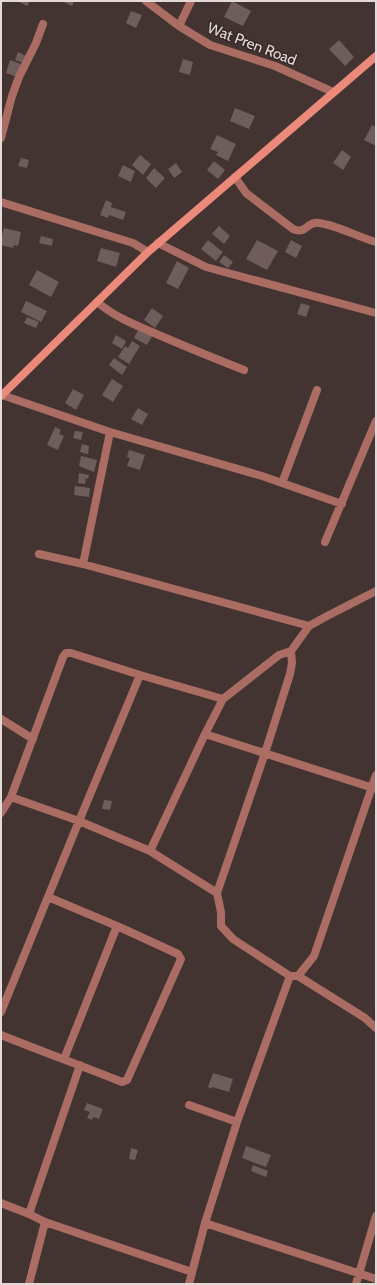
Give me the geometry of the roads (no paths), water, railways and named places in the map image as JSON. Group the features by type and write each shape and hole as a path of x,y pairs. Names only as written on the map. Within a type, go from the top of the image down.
{"street":[{"name":"Wat Pren Road","path":"146,1 179,26 210,45 275,66 333,92"},
{"path":"179,26 191,1"},
{"path":"1,138 12,96 43,24"},
{"path":"342,504 282,483 110,432 1,396 148,252 376,56"},
{"path":"235,177 246,193 299,232 312,223 317,222 376,242"},
{"path":"1,202 133,243 148,252"},
{"path":"158,243 206,267 376,313"},
{"path":"97,302 112,314 128,322 244,370"},
{"path":"282,483 317,390"},
{"path":"325,542 376,421"},
{"path":"83,564 110,432"},
{"path":"39,554 83,564 310,626"},
{"path":"150,851 223,699 279,654 291,651 310,626 376,591"},
{"path":"291,651 292,662 290,674 265,753 217,893 221,912 221,926 233,939 365,1018 376,1028"},
{"path":"1,813 11,797 63,657 66,653 71,653 223,699"},
{"path":"1,1012 140,675"},
{"path":"1,720 33,739"},
{"path":"205,734 374,788"},
{"path":"189,1284 205,1223 237,1122 294,976 314,956 374,788 376,775"},
{"path":"11,797 79,821 150,851 217,893"},
{"path":"1,1035 122,1082 127,1080 181,959 178,954 48,897"},
{"path":"64,1059 117,926"},
{"path":"29,1214 80,1065"},
{"path":"189,1106 237,1122"},
{"path":"1,1203 45,1222 192,1272"},
{"path":"356,1284 376,1216"},
{"path":"29,1284 45,1222"},
{"path":"205,1223 376,1279"}]}
